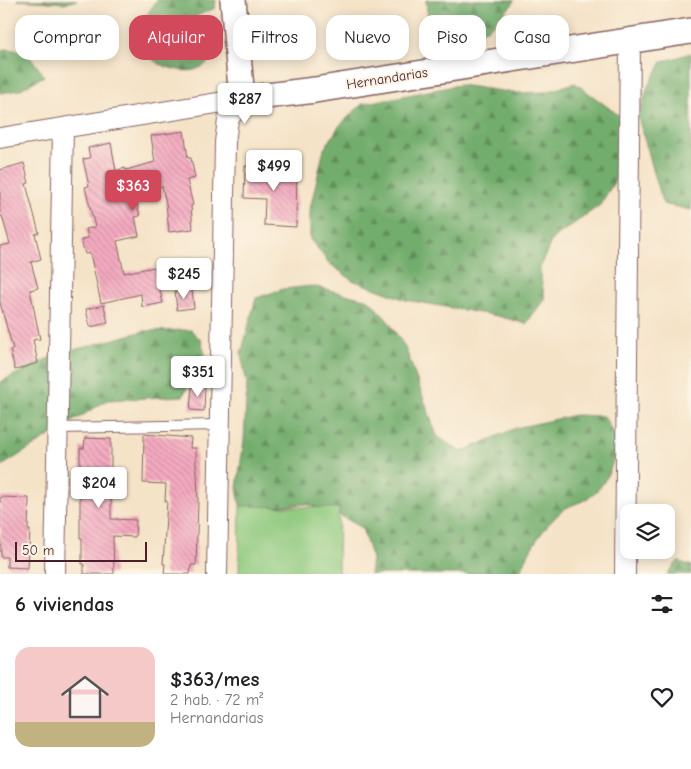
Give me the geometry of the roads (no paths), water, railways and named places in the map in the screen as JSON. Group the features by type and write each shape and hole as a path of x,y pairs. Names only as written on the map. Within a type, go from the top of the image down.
{"street":[{"path":"217,574 224,142 228,120 242,100 233,0"},
{"name":"Hernandarias","path":"242,100 691,31"},
{"path":"625,574 630,41"},
{"path":"0,138 242,100"},
{"path":"55,574 63,128"}],"lane":[{"path":"57,428 220,424"}]}
